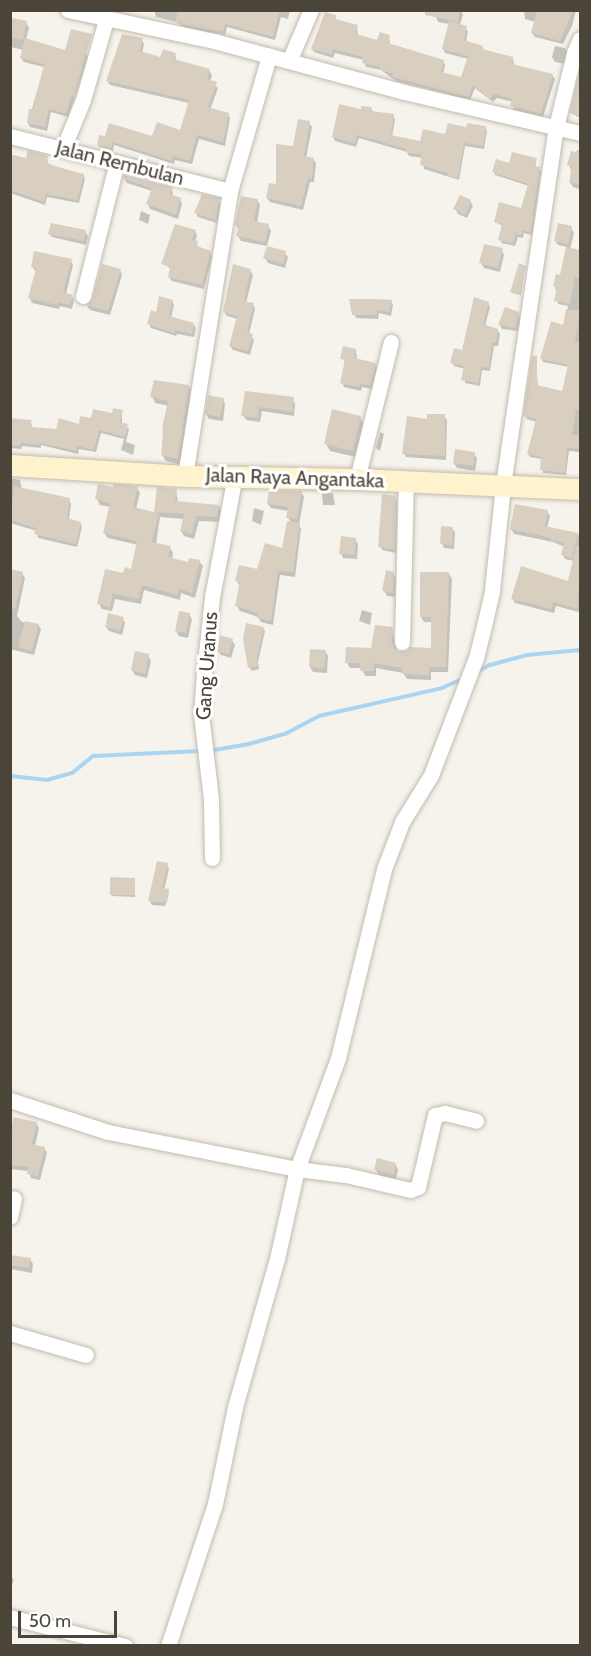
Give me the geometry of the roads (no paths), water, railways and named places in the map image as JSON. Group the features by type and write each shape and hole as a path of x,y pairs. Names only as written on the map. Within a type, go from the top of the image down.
{"main road":[{"name":"Jalan Raya Angantaka","path":"10,465 185,476 357,478 580,489"}],"street":[{"path":"68,10 106,20 214,41 404,92 580,133"},
{"path":"289,61 311,10"},
{"path":"63,149 82,100 106,20"},
{"path":"168,1646 214,1504 235,1407 277,1259 297,1169 338,1058 391,847 402,822 431,775 476,658 492,590 503,485 556,127 574,53 580,39"},
{"path":"185,476 208,315 230,191 269,56"},
{"name":"Jalan Rembulan","path":"10,136 230,191"},
{"path":"83,296 117,162"},
{"path":"357,478 391,342"},
{"name":"Gang Uranus","path":"212,858 211,799 201,714 212,597 235,475"},
{"path":"402,642 406,482"},
{"path":"10,1100 108,1132 297,1169 415,1189 418,1186 435,1115 445,1113 476,1121"},
{"path":"10,1217 14,1198"},
{"path":"10,1334 86,1354"},
{"path":"10,1617 125,1646"}],"waterway":[{"path":"476,672 490,665 527,655 580,650"},
{"path":"208,751 249,744 285,734 319,716 442,688 462,679"},
{"path":"10,776 47,780 72,773 93,756 200,751"}]}
